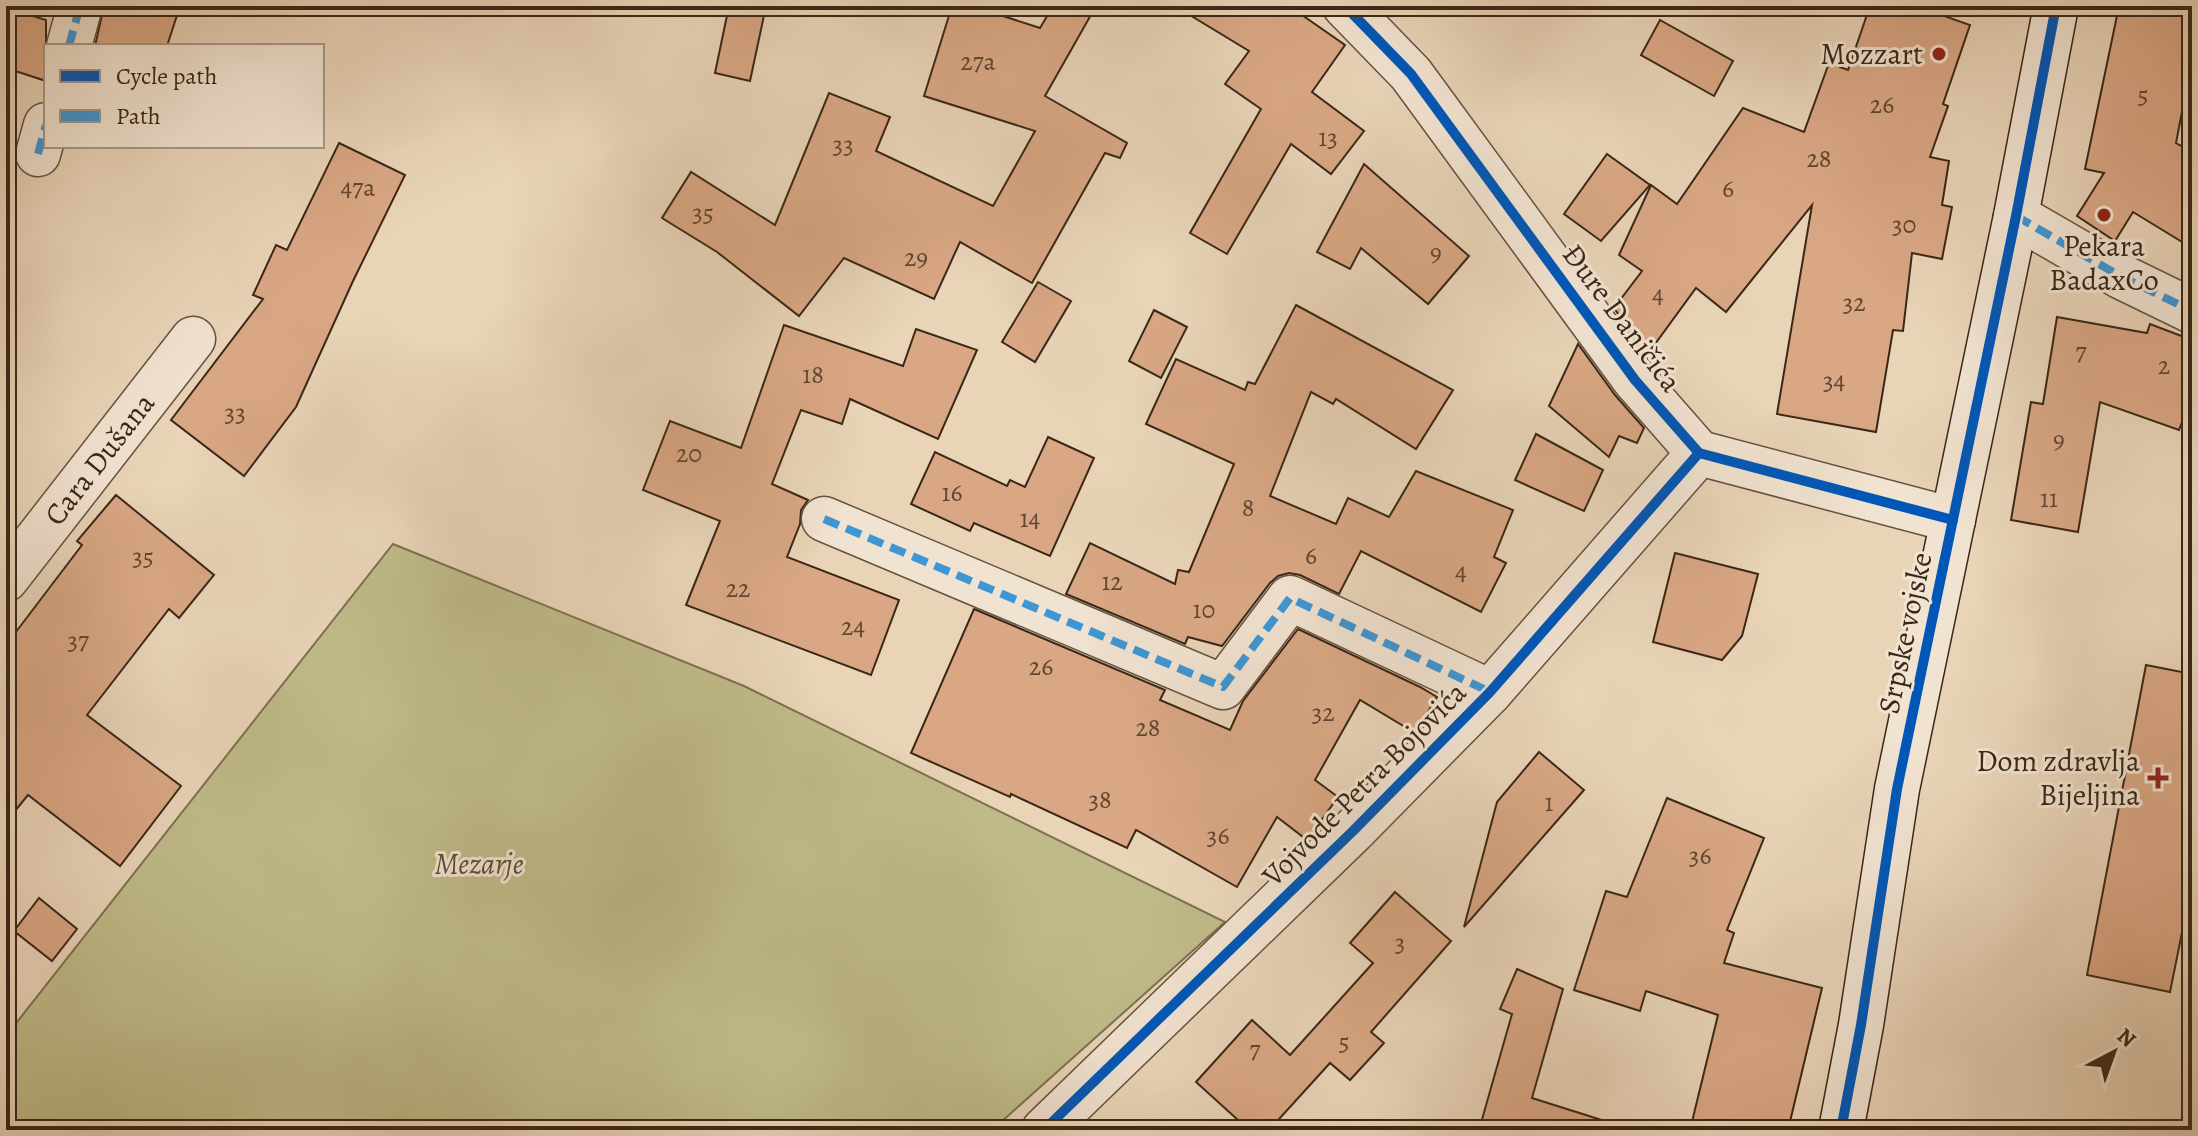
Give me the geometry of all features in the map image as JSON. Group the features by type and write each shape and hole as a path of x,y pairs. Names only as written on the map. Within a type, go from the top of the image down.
{"street":[{"path":"70,44 80,6"},
{"name":"Đure Daničića","path":"1345,6 1411,74 1635,380 1699,453"},
{"name":"Srpske vojske","path":"1841,1130 1861,1025 1897,789 2016,216 2056,6"},
{"path":"2016,216 2120,276 2192,311"},
{"name":"Cara Dušana","path":"6,579 193,339"},
{"path":"1699,453 1953,520"},
{"name":"Vojvode Petra Bojovića","path":"1044,1130 1353,831 1490,692 1699,453"},
{"name":"Vojvode Petra Bojovića","path":"824,519 1223,687 1290,598 1490,692"}],"green space":[{"name":"Mezarje","path":"393,544 744,686 1225,922 992,1130 6,1130 6,1036"}],"building":[{"path":"104,6 180,6 168,44 95,44"},
{"path":"729,6 766,6 750,81 715,73"},
{"path":"952,6 972,6 1040,28 1053,6 1096,6 1045,96 1127,143 1120,158 1105,153 1032,283 960,242 934,299 844,258 799,316 717,252 662,218 691,172 775,225 829,93 890,117 876,151 993,206 1035,131 924,96"},
{"path":"1175,6 1289,6 1345,45 1312,92 1364,131 1331,174 1291,144 1227,254 1190,233 1261,109 1225,84 1249,51"},
{"path":"1870,6 1916,6 1970,25 1943,104 1948,106 1930,157 1949,161 1942,205 1952,207 1942,259 1912,253 1903,331 1893,330 1876,432 1777,414 1812,205 1726,312 1696,288 1647,355 1614,308 1642,271 1619,255 1651,185 1677,204 1743,108 1804,132 1829,63 1848,70"},
{"path":"2119,6 2192,6 2192,60 2176,143 2192,152 2192,248 2133,212 2115,241 2077,216 2104,173 2085,169"},
{"path":"6,8 46,20 44,80 6,68"},
{"path":"1660,20 1733,61 1714,96 1641,55"},
{"path":"339,143 405,175 296,407 244,476 171,420 263,299 253,295 276,245 287,250"},
{"path":"1607,154 1650,185 1601,241 1564,214"},
{"path":"1364,164 1469,256 1428,304 1361,248 1350,269 1317,252"},
{"path":"1038,282 1071,301 1035,362 1002,342"},
{"path":"1296,305 1453,390 1416,449 1336,399 1333,404 1311,392 1270,496 1336,524 1348,498 1389,517 1416,471 1513,510 1494,557 1506,563 1481,612 1361,551 1339,594 1300,575 1289,573 1278,576 1222,646 1188,637 1185,644 1066,594 1090,543 1175,584 1178,570 1189,572 1234,464 1146,424 1176,359 1245,390 1248,382 1255,384"},
{"path":"1154,310 1187,327 1161,378 1129,361"},
{"path":"2057,317 2147,333 2150,324 2192,340 2192,396 2179,430 2100,402 2078,532 2011,520 2031,402 2043,404"},
{"path":"784,325 903,366 916,329 977,350 938,439 850,399 842,424 801,410 772,484 808,500 801,510 800,524 787,557 899,600 871,675 686,605 720,521 643,490 670,421 741,448"},
{"path":"1578,344 1615,395 1644,428 1637,443 1619,436 1609,457 1549,406"},
{"path":"1536,434 1603,470 1584,511 1515,480"},
{"path":"1048,437 1094,458 1050,556 974,523 970,531 911,504 935,452 1007,486 1010,480 1025,487"},
{"path":"116,495 214,575 179,618 169,609 87,715 181,786 120,866 28,795 6,822 6,645 82,545 77,541"},
{"path":"1675,553 1758,574 1742,636 1722,660 1653,642"},
{"path":"974,609 1165,690 1160,700 1230,730 1243,701 1298,629 1437,697 1415,733 1360,700 1315,780 1338,797 1307,840 1277,817 1237,887 1136,830 1127,848 1011,794 1010,797 911,753"},
{"name":"Dom zdravlja Bijeljina","path":"2146,665 2192,674 2192,883 2170,992 2087,975"},
{"path":"1539,752 1584,790 1464,927 1497,802"},
{"path":"1667,798 1764,838 1727,930 1734,933 1724,963 1822,988 1788,1130 1690,1130 1718,1015 1646,991 1640,1011 1574,990 1606,891 1627,897"},
{"path":"1395,892 1451,941 1371,1032 1384,1043 1350,1080 1330,1063 1269,1130 1249,1130 1196,1082 1252,1020 1290,1055 1373,963 1350,943"},
{"path":"39,898 77,929 52,961 14,931"},
{"path":"1517,969 1563,989 1532,1098 1608,1122 1607,1130 1479,1130 1512,1014 1500,1009"}],"marked path":[{"path":"70,44 80,6"},
{"path":"38,154 44,132"},
{"path":"2016,216 2120,276 2192,311"},
{"path":"824,519 1223,687 1290,598 1490,692"}],"cycle path":[{"path":"1345,6 1411,74 1635,380 1699,453 1953,520"},
{"path":"1841,1130 1861,1025 1897,789 2016,216 2056,6"},
{"path":"1044,1130 1353,831 1490,692 1699,453"}],"place":[{"name":"Mozzart","path":"1939,54"},
{"name":"Pekara BadaxCo","path":"2104,215"},
{"name":"Dom zdravlja Bijeljina","path":"2158,778"}]}
